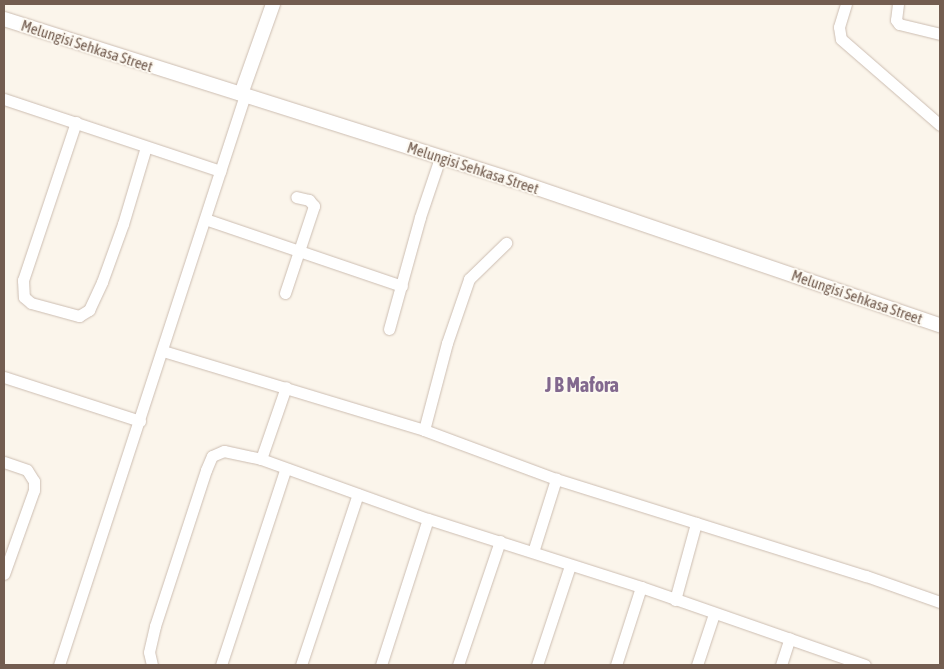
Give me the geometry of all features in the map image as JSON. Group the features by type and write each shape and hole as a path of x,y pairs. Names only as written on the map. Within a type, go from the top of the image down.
{"street":[{"path":"59,665 164,351 243,94 273,4"},
{"path":"846,4 839,28 841,40 940,125"},
{"path":"898,4 896,20 899,24 940,34"},
{"name":"Melungisi Sehkasa Street","path":"4,19 440,158 940,325"},
{"path":"4,99 220,171"},
{"path":"76,122 23,280 24,298 31,303 79,316 89,310 102,282 123,224 146,147"},
{"path":"389,329 420,217 440,158"},
{"path":"285,293 314,206 309,200 296,197"},
{"path":"205,219 402,286"},
{"path":"424,430 445,351 469,279 506,242"},
{"path":"164,351 424,430 556,478 940,602"},
{"path":"4,377 140,422"},
{"path":"261,459 286,387"},
{"path":"152,665 149,652 156,626 212,456 224,451 261,459 285,470 428,519 641,588 865,665"},
{"path":"4,462 27,470 34,481 34,490 9,540 4,574"},
{"path":"221,665 285,470"},
{"path":"533,552 556,478"},
{"path":"301,665 358,494"},
{"path":"381,665 428,519"},
{"path":"675,600 696,523"},
{"path":"458,665 500,541"},
{"path":"537,665 570,566"},
{"path":"616,665 641,588"},
{"path":"697,665 714,614"},
{"path":"781,665 790,638"}],"district":[{"name":"J B Mafora","path":"582,384"}]}
